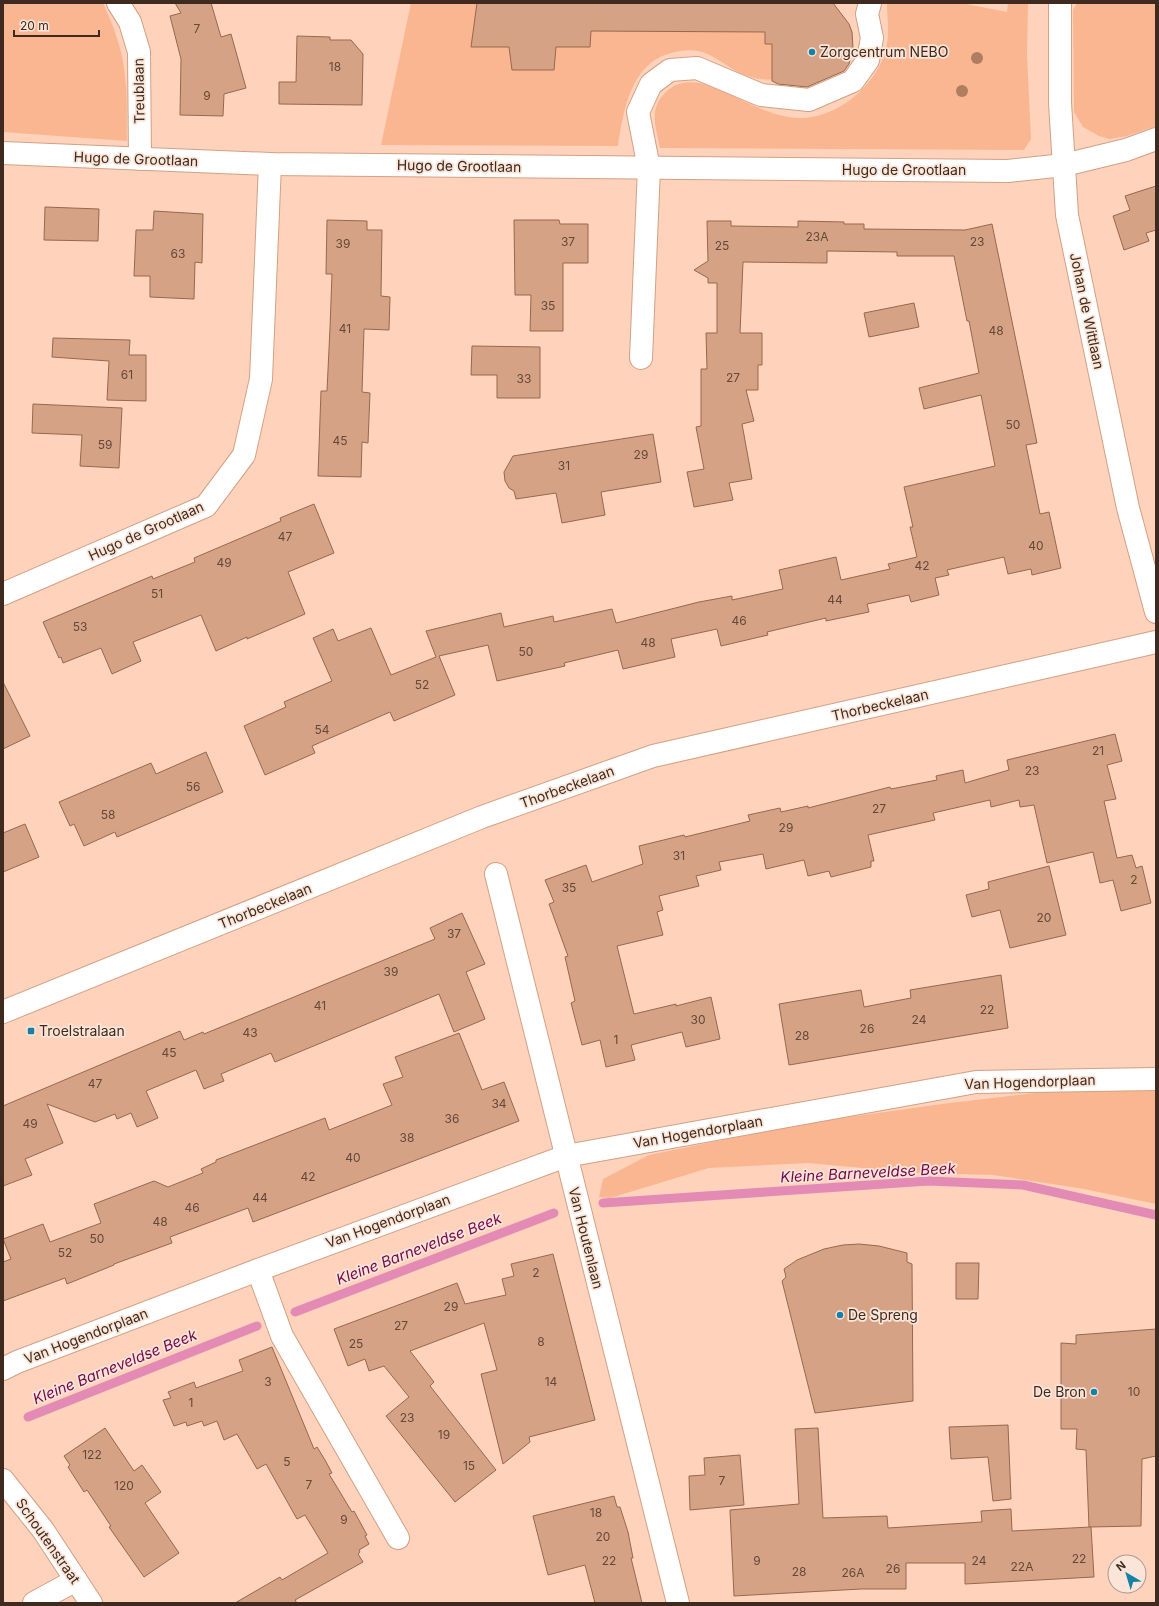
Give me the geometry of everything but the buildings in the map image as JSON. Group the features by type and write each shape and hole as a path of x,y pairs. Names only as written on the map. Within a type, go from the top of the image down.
{"street":[{"name":"Treublaan","path":"118,3 130,22 139,52 140,159"},
{"path":"641,358 648,168 638,112 651,84 670,70 696,68 761,95 809,100 853,81 868,60 872,38 867,14 870,3"},
{"name":"Johan de Wittlaan","path":"1060,3 1060,103 1067,215 1128,508 1156,612"},
{"name":"Hugo de Grootlaan","path":"3,153 270,164 1008,171 1064,165 1126,150 1156,139"},
{"name":"Hugo de Grootlaan","path":"3,594 206,506 244,455 261,380 270,164"},
{"name":"Thorbeckelaan","path":"3,1012 482,818 653,756 1156,642"},
{"name":"Van Houtenlaan","path":"496,874 678,1603"},
{"name":"Van Hogendorplaan","path":"3,1369 17,1362 258,1270 566,1156 976,1082 1156,1079"},
{"path":"258,1270 282,1336 398,1538"},
{"name":"Schoutenstraat","path":"3,1480 43,1530 91,1603"},
{"path":"34,1603 76,1580"}],"shaded area":[{"path":"3,3 103,3 117,39 124,67 127,141 3,132"},
{"path":"411,3 479,3 588,26 776,30 790,79 756,78 745,75 705,53 694,50 679,51 660,57 648,65 639,76 632,88 627,102 618,146 381,145"},
{"path":"887,3 961,3 1007,12 1008,3 1028,3 1027,56 1031,139 1024,150 660,148 655,126 655,112 660,98 675,85 696,83 707,85 762,109 788,117 804,118 820,115 835,109 862,90 873,77 881,63 888,37"},
{"path":"1077,3 1156,3 1156,126 1127,136 1110,139 1099,136 1083,127 1074,112 1073,10"},
{"path":"1156,1090 1156,1204 1084,1189 993,1175 918,1173 808,1163 709,1168 610,1198 599,1197 603,1179 649,1155 800,1124 942,1104 1051,1091"}],"waterway":[{"name":"Kleine Barneveldse Beek","path":"603,1203 929,1181 1023,1185 1156,1215"},
{"name":"Kleine Barneveldse Beek","path":"295,1312 554,1213"},
{"name":"Kleine Barneveldse Beek","path":"28,1417 257,1326"}],"place":[{"name":"Zorgcentrum NEBO","path":"812,52"},
{"name":"Troelstralaan","path":"31,1031"},
{"name":"De Spreng","path":"840,1315"},
{"name":"De Bron","path":"1094,1392"}]}
